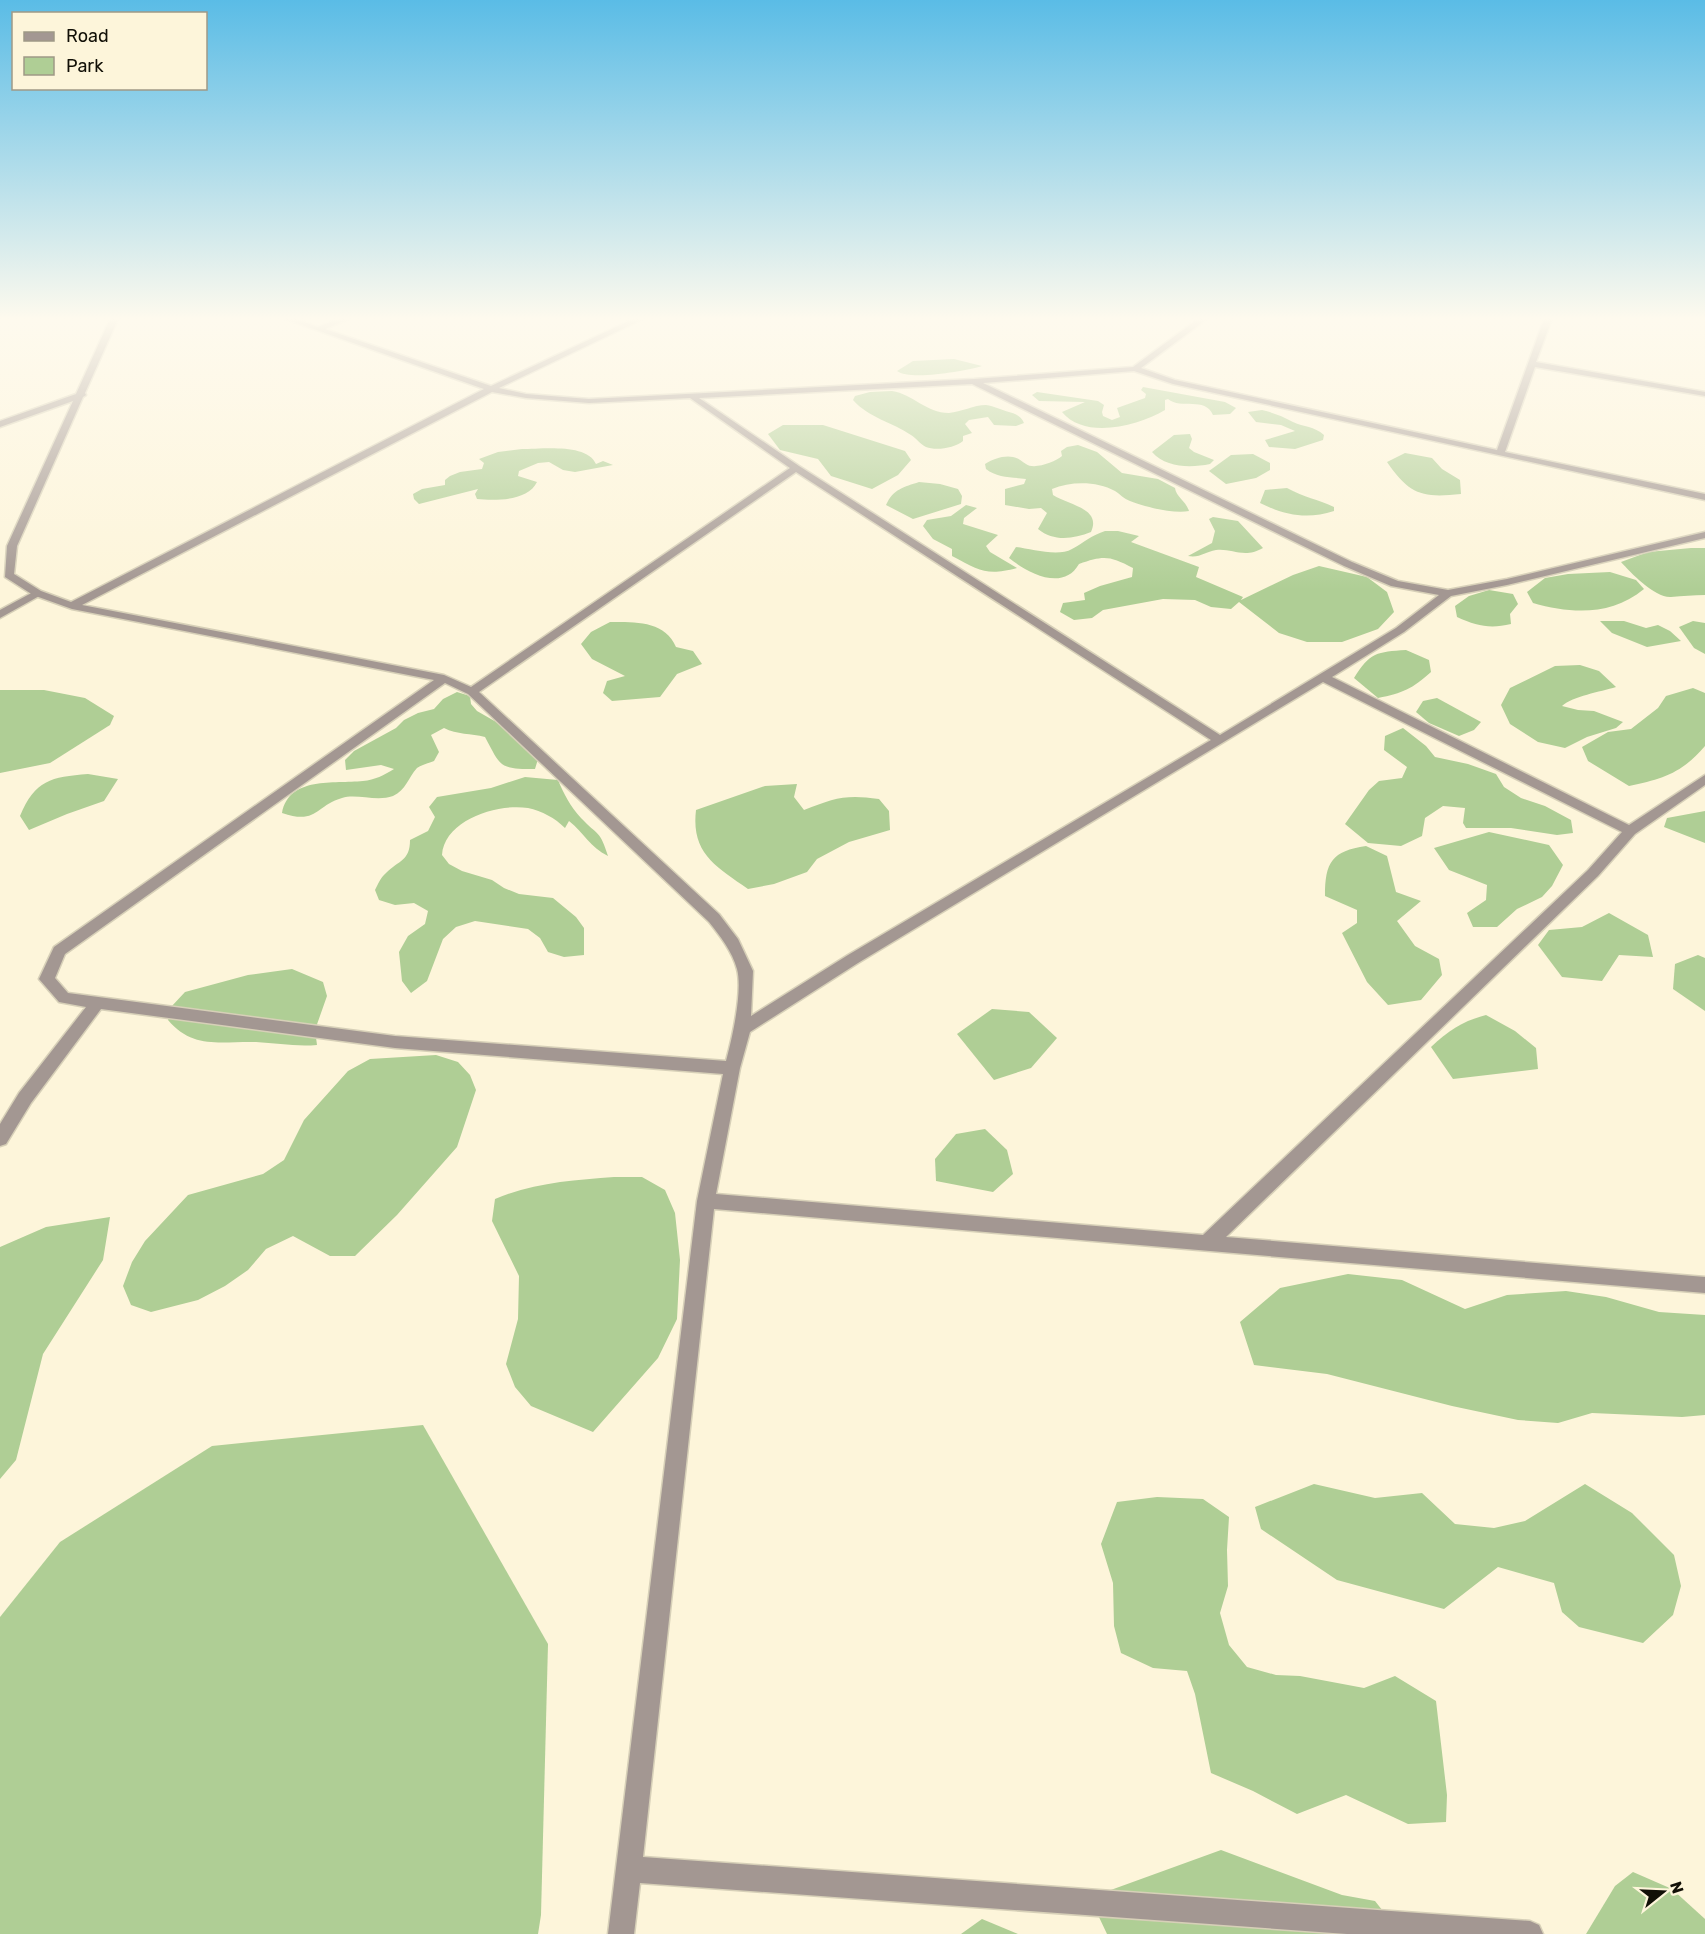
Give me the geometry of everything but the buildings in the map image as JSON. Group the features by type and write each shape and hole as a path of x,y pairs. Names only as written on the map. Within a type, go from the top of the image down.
{"street":[{"path":"0,424 42,409"},
{"path":"75,409 12,546 9,575 38,593 72,606 444,678 472,692 714,918 733,943 745,971 743,1029 732,1068 706,1201 621,1934"},
{"path":"72,606 452,409"},
{"path":"711,409 796,468 1220,740"},
{"path":"1032,409 1348,564 1395,584 1448,593 1507,582 1705,535"},
{"path":"1299,409 1705,497"},
{"path":"1500,453 1516,409"},
{"path":"472,692 796,468"},
{"path":"0,615 38,593"},
{"path":"743,1029 853,959 1400,630 1448,593"},
{"path":"1323,677 1630,831"},
{"path":"444,678 59,951 47,979 64,998 395,1042 732,1068"},
{"path":"1207,1243 1593,873 1630,831 1705,779"},
{"path":"0,1139 25,1098 98,1002"},
{"path":"706,1201 1705,1285"},
{"path":"628,1869 1530,1934"}],"green space":[{"path":"864,409 931,409 949,413 965,409 1001,409 1016,415 1024,423 1016,426 994,425 988,417 969,420 965,424 972,433 963,436 963,441 960,443 940,449 924,446 913,436"},
{"path":"1068,409 1103,409 1103,416 1112,420 1120,417 1117,409 1165,409 1141,421 1112,428 1084,426 1072,421 1062,412"},
{"path":"1209,409 1235,409 1230,414 1213,415"},
{"path":"1262,410 1316,430 1324,435 1323,440 1295,449 1269,447 1265,440 1295,431 1281,425 1256,422 1248,412"},
{"path":"783,425 823,425 905,451 911,460 898,475 872,489 831,476 818,459 780,450 768,434"},
{"path":"1190,434 1192,439 1189,448 1214,460 1210,464 1179,466 1164,461 1152,452 1174,435"},
{"path":"1078,445 1097,452 1122,473 1158,479 1175,488 1189,511 1168,511 1143,506 1100,485 1084,483 1067,485 1052,489 1053,495 1088,512 1093,524 1091,532 1071,538 1057,538 1038,529 1047,513 1041,508 1029,509 1005,505 1005,489 1024,484 1026,479 1000,476 986,469 985,464 1006,457 1017,458 1030,466 1044,464 1062,456 1061,451 1067,447"},
{"path":"522,449 574,450 591,457 596,464 603,461 613,465 575,472 563,470 549,462 538,463 519,471 518,476 537,482 533,488 510,498 477,499 475,494 478,489 419,504 414,499 413,494 422,489 445,485 445,480 450,476 482,469 484,463 479,459 498,452"},
{"path":"1405,453 1432,458 1442,469 1460,480 1461,494 1427,494 1410,488 1387,462"},
{"path":"1253,454 1270,463 1270,470 1256,478 1226,484 1209,471 1231,455"},
{"path":"919,482 958,489 962,496 961,504 913,519 886,505 896,492"},
{"path":"1287,488 1334,507 1334,511 1305,516 1278,511 1260,503 1265,490"},
{"path":"966,505 977,508 964,518 963,524 998,535 986,546 990,552 1017,568 991,572 970,565 952,556 952,549 933,539 923,526 927,520 951,516"},
{"path":"1213,517 1238,521 1263,548 1250,553 1216,550 1199,556 1188,556 1212,543 1215,531 1209,519"},
{"path":"1105,531 1118,531 1139,536 1131,542 1199,567 1196,577 1243,597 1241,600 1293,575 1319,566 1367,577 1387,592 1394,612 1378,629 1342,642 1307,642 1279,633 1239,602 1231,609 1211,607 1195,600 1163,599 1103,610 1092,618 1074,620 1060,612 1063,603 1085,600 1084,593 1132,577 1133,568 1112,559 1101,558 1079,564 1064,577 1055,578 1035,574 1009,558 1016,547 1037,551 1066,551"},
{"path":"1705,548 1705,595 1671,597 1658,594 1621,562 1648,552"},
{"path":"1610,572 1636,580 1644,589 1618,604 1577,611 1533,603 1527,592 1545,578 1568,574"},
{"path":"1489,590 1513,594 1518,604 1510,614 1511,624 1484,626 1457,617 1455,606 1469,596"},
{"path":"1600,621 1624,621 1646,628 1658,625 1670,631 1681,641 1647,647 1612,633"},
{"path":"1693,621 1705,623 1705,654 1694,648 1679,627"},
{"path":"610,622 639,623 657,628 671,638 676,647 693,651 702,664 677,674 660,697 612,701 603,693 607,681 625,676 592,659 581,644 591,632"},
{"path":"1406,650 1429,660 1431,672 1407,690 1378,698 1354,678 1365,663 1375,655"},
{"path":"1580,665 1599,671 1616,687 1580,697 1562,706 1594,711 1623,722 1616,728 1587,737 1565,748 1538,742 1510,724 1501,705 1510,688 1555,666"},
{"path":"1693,688 1705,693 1705,746 1680,769 1652,781 1629,786 1588,761 1582,747 1608,732 1631,729 1658,708 1666,696"},
{"path":"0,690 44,690 85,698 114,716 110,725 50,763 0,773"},
{"path":"457,692 470,696 471,704 477,711 498,723 513,727 538,759 535,769 508,767 494,755 485,737 444,728 431,735 439,752 434,761 417,768 404,787 393,796 342,798 309,816 282,813 286,801 303,787 367,780 394,769 381,765 346,770 345,760 354,751 396,728 404,720 434,709 443,699"},
{"path":"1437,698 1481,722 1474,730 1459,736 1429,723 1416,712 1423,701"},
{"path":"1403,728 1426,746 1435,757 1468,764 1496,774 1504,787 1521,798 1545,806 1571,820 1573,833 1557,835 1511,828 1466,828 1463,823 1465,808 1443,806 1425,818 1422,836 1401,846 1368,843 1345,824 1369,790 1379,781 1402,778 1407,767 1384,750 1385,736"},
{"path":"88,774 118,779 104,801 29,830 20,816 38,788 54,779"},
{"path":"525,777 558,780 574,809 600,837 608,856 596,848 569,821 565,828 543,813 516,807 488,811 462,823 445,843 442,855 449,864 462,871 492,880 519,894 553,898 576,917 584,928 584,955 564,957 548,952 540,938 528,929 475,921 456,927 443,939 427,981 411,993 402,981 399,952 408,936 425,924 428,911 414,903 395,905 379,900 375,890 378,883 406,856 410,840 428,831 435,817 429,807 437,797 491,788"},
{"path":"797,784 794,797 804,810 840,798 879,799 889,811 890,830 849,842 817,859 807,872 774,884 748,889 716,865 702,848 695,825 696,810 765,786"},
{"path":"1705,811 1705,843 1664,827 1667,818"},
{"path":"1489,832 1549,845 1563,865 1552,886 1542,897 1517,909 1497,927 1473,927 1467,913 1486,900 1487,885 1449,870 1434,848"},
{"path":"1366,846 1387,856 1396,892 1421,901 1397,921 1415,946 1439,959 1442,975 1421,1000 1388,1005 1367,982 1342,933 1357,923 1357,910 1325,896 1327,875 1333,860 1345,851"},
{"path":"1609,913 1648,935 1653,957 1619,955 1602,981 1562,977 1538,945 1549,930 1582,927"},
{"path":"1698,955 1705,958 1705,1011 1673,989 1675,964"},
{"path":"292,969 323,982 327,996 315,1030 317,1045 209,1042 188,1036 168,1020 171,1007 185,992 248,975"},
{"path":"992,1009 1029,1012 1057,1038 1031,1068 994,1080 957,1034"},
{"path":"1486,1015 1515,1031 1536,1048 1538,1069 1453,1079 1431,1047 1457,1027"},
{"path":"436,1055 458,1062 470,1075 476,1090 457,1147 397,1215 355,1256 330,1256 293,1236 266,1249 248,1270 225,1286 198,1300 151,1312 131,1305 123,1286 132,1262 145,1241 188,1195 263,1174 284,1160 304,1120 348,1071 370,1059"},
{"path":"985,1129 1007,1150 1013,1174 993,1192 936,1181 935,1159 956,1134"},
{"path":"614,1177 642,1177 665,1190 675,1213 680,1260 677,1319 658,1358 593,1432 531,1406 515,1387 506,1364 518,1319 519,1276 492,1221 495,1199 524,1189 553,1183"},
{"path":"110,1217 103,1260 43,1354 16,1460 0,1479 0,1247 46,1227"},
{"path":"1348,1274 1402,1280 1465,1309 1507,1295 1566,1291 1606,1297 1659,1312 1705,1315 1705,1415 1682,1417 1592,1413 1558,1423 1518,1420 1452,1406 1327,1374 1254,1365 1240,1322 1280,1288"},
{"path":"423,1425 548,1644 541,1915 538,1934 0,1934 0,1617 60,1542 212,1446"},
{"path":"1314,1484 1375,1498 1422,1493 1455,1524 1494,1528 1525,1521 1585,1484 1632,1513 1674,1555 1681,1586 1673,1615 1643,1643 1579,1627 1562,1612 1554,1583 1498,1567 1444,1609 1337,1580 1261,1529 1255,1507"},
{"path":"1157,1497 1203,1499 1229,1517 1228,1586 1220,1613 1229,1645 1247,1667 1276,1675 1300,1676 1364,1688 1395,1676 1436,1701 1447,1795 1446,1822 1408,1824 1346,1795 1297,1814 1253,1791 1211,1773 1195,1694 1187,1671 1153,1668 1121,1653 1114,1626 1113,1583 1101,1544 1117,1502"},
{"path":"1221,1850 1342,1895 1375,1901 1401,1934 1107,1934 1098,1915 1108,1891"},
{"path":"1633,1872 1672,1889 1705,1919 1705,1934 1586,1934 1615,1886"},
{"path":"982,1919 1018,1934 961,1934"}]}
